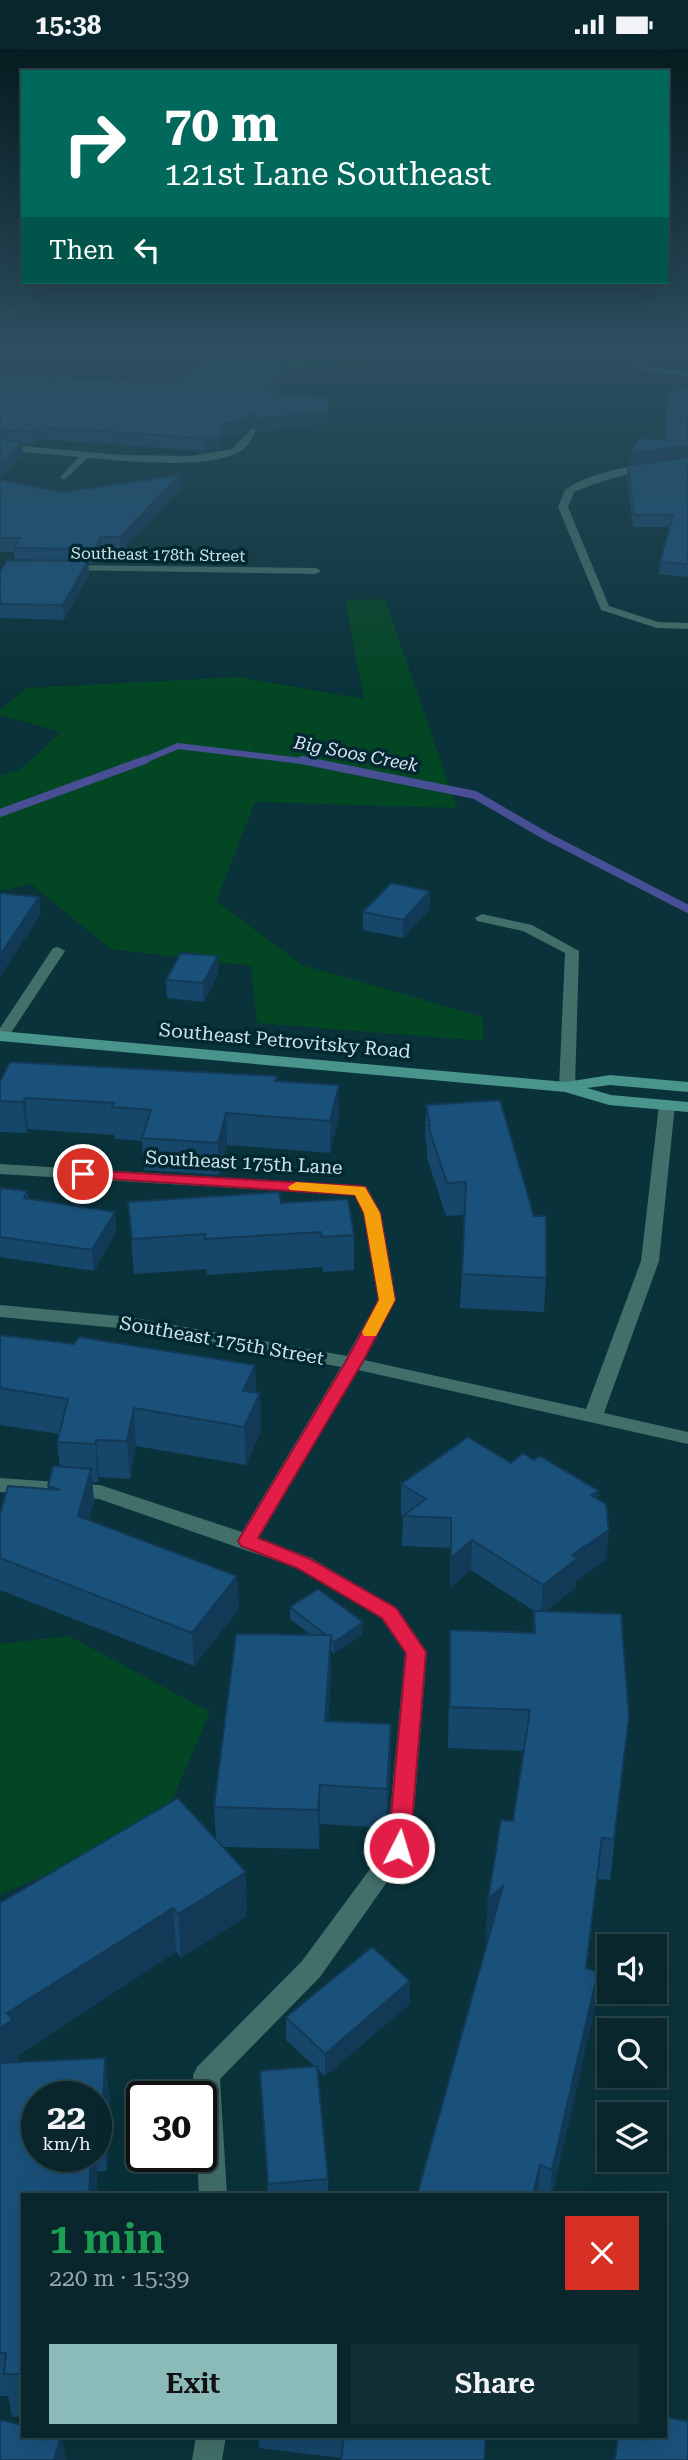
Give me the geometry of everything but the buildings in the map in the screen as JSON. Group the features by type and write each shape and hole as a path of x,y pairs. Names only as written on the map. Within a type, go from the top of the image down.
{"main road":[{"name":"Southeast Petrovitsky Road","path":"1,1036 567,1087 609,1100 688,1107"},
{"name":"Southeast Petrovitsky Road","path":"567,1087 610,1080 688,1087"}],"street":[{"path":"64,477 78,463"},
{"path":"688,463 635,467 602,476 570,490 563,507 605,608 657,625 688,626"},
{"name":"Southeast 178th Street","path":"55,568 316,571"},
{"path":"482,918 527,928 572,951 567,1087"},
{"path":"1,1036 58,951"},
{"path":"593,1417 650,1261 667,1105"},
{"name":"Southeast 175th Lane","path":"0,1169 360,1190 372,1213 387,1300 354,1363"},
{"name":"Southeast 175th Street","path":"0,1311 129,1323 354,1363 688,1438"},
{"path":"247,1541 354,1363"},
{"path":"0,1485 100,1492 304,1563 389,1613 416,1652 399,1848 311,1969 206,2075 213,2193"},
{"path":"207,2460 211,2438"}],"green space":[{"path":"385,599 457,808 255,802 216,901 302,965 483,1017 483,1041 257,1023 251,966 111,949 31,884 0,891 0,776 20,770 61,732 0,715 0,710 26,688 239,677 364,699 345,600"},
{"path":"69,1636 210,1712 162,1823 0,1895 0,1644"}],"waterway":[{"name":"Big Soos Creek","path":"143,761 178,746 310,762"},
{"name":"Big Soos Creek","path":"302,760 475,795 546,836 688,909"},
{"name":"Big Soos Creek","path":"0,813 143,761"}],"slow traffic":[{"path":"296,1187 360,1190 372,1213 387,1300 370,1332"}],"route":[{"path":"83,1174 360,1190 372,1213 387,1300 354,1363 247,1541 304,1563 389,1613 416,1652 399,1848"}]}
